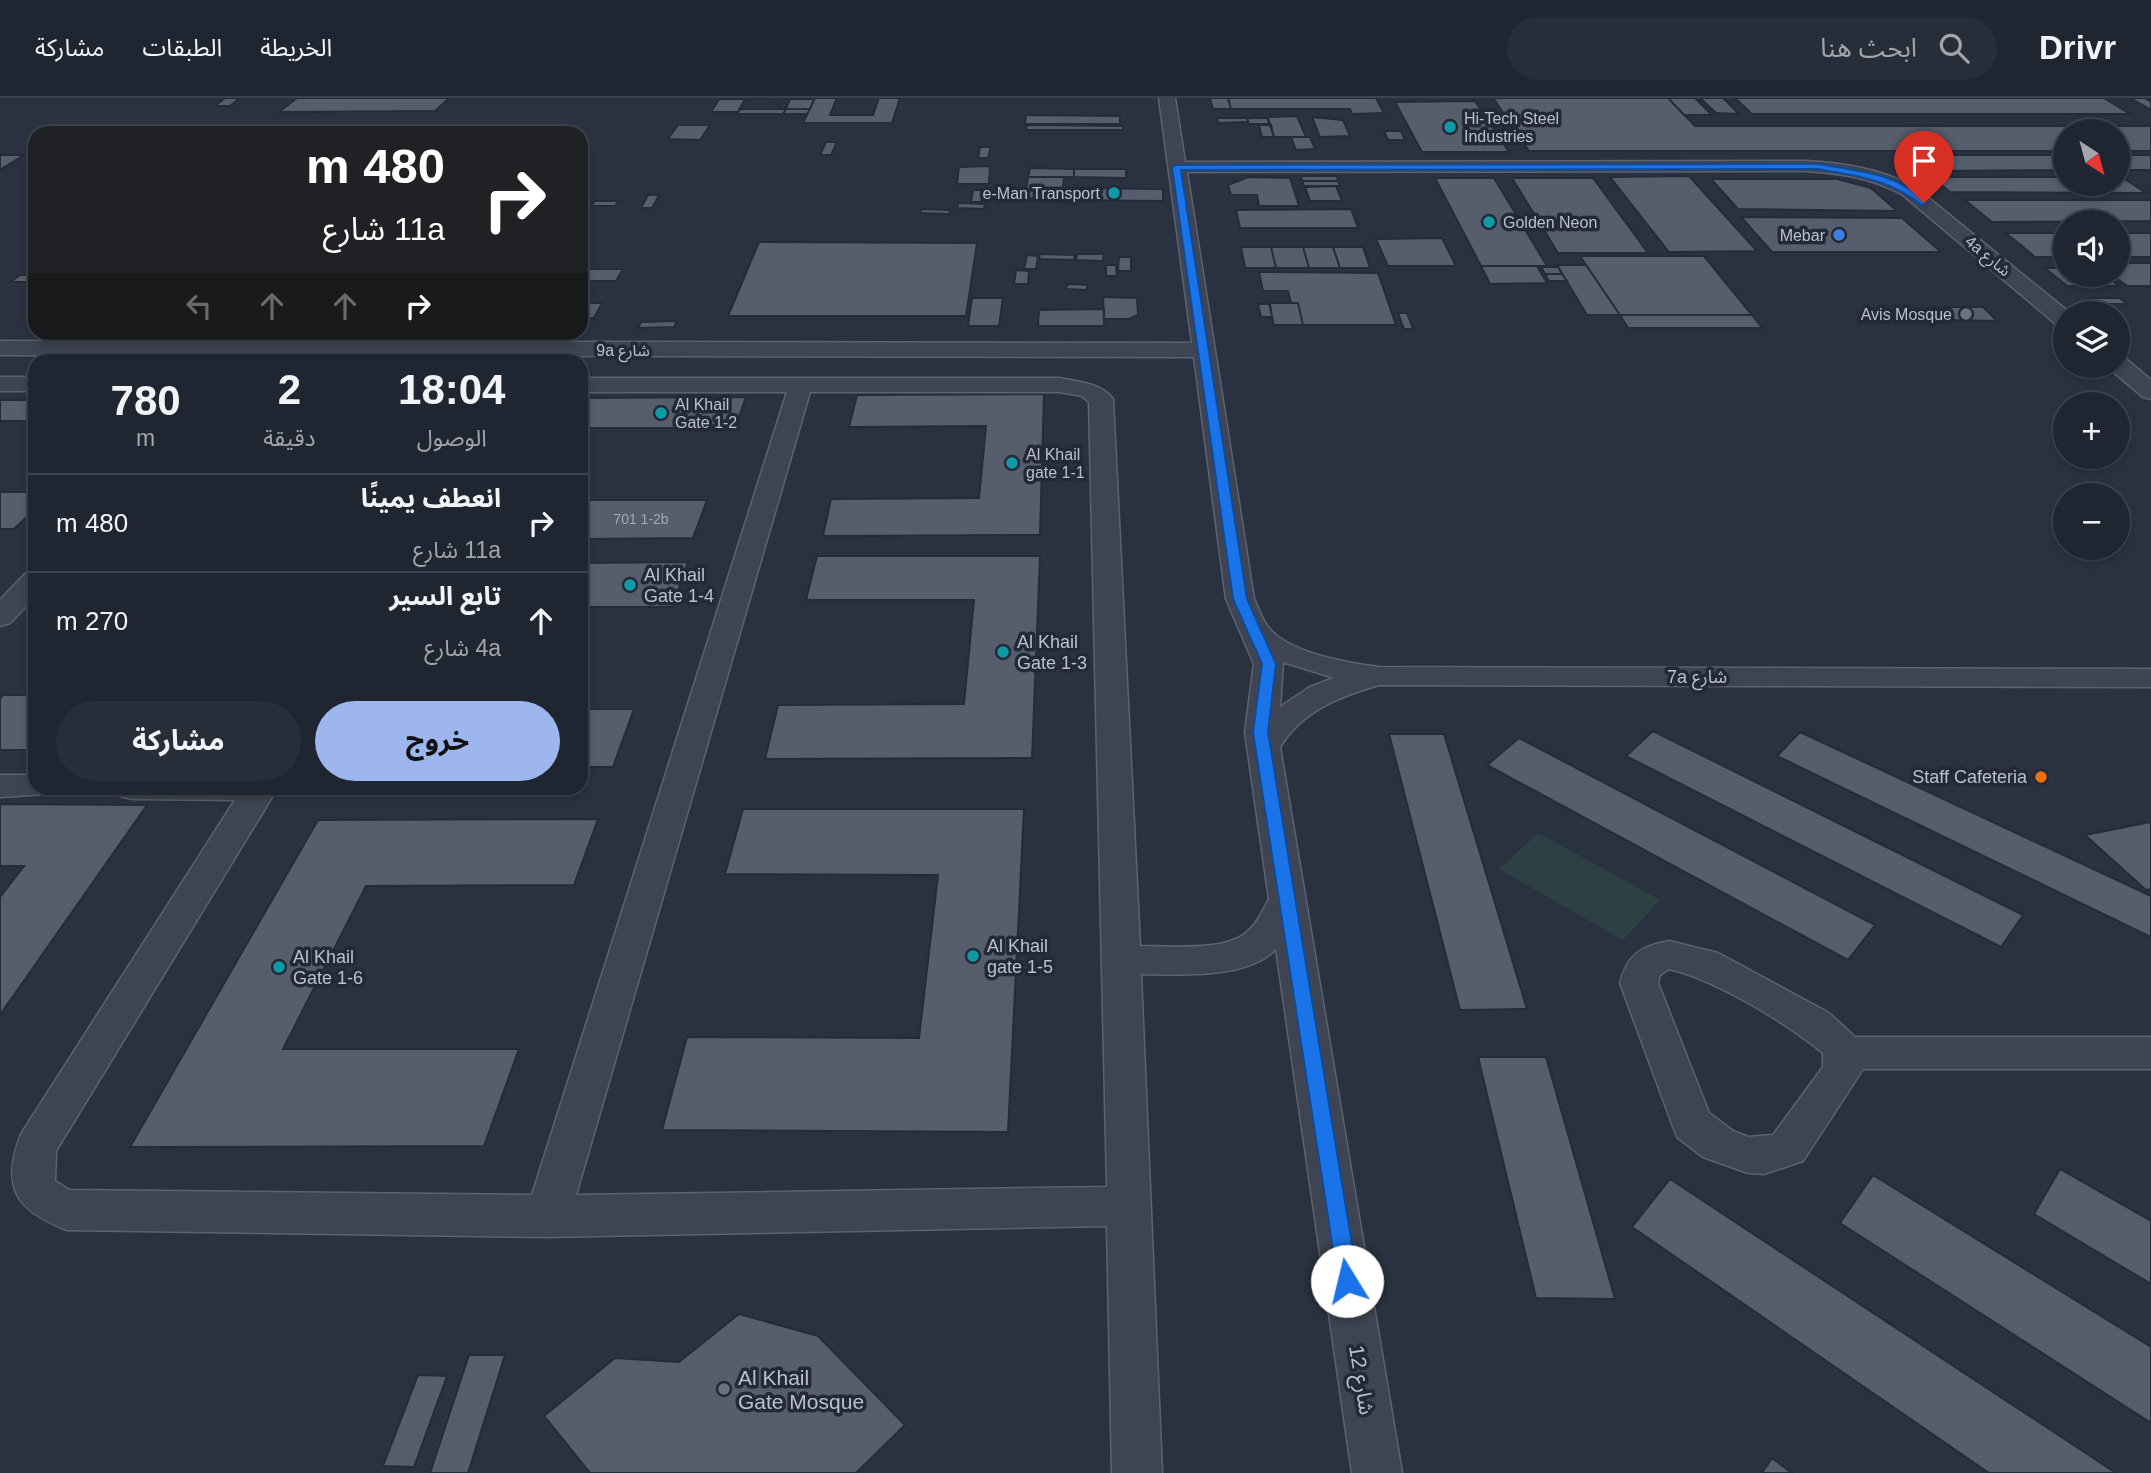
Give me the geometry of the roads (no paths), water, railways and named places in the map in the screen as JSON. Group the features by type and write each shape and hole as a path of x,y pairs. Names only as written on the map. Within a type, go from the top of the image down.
{"street":[{"name":"شارع 12","path":"1167,98 1240,599 1269,664 1261,716 1263,748 1377,1473"},
{"name":"4a شارع","path":"1176,167 1805,166 1874,175 1909,191 2053,310"},
{"name":"9a شارع","path":"0,348 1203,350"},
{"path":"2130,374 2151,392"},
{"path":"0,384 28,384"},
{"path":"588,385 1060,385 1080,388 1101,399 1136,1473"},
{"path":"547,1217 801,385"},
{"path":"0,617 28,587"},
{"name":"7a شارع","path":"1254,631 1286,654 1307,663 1330,670 1379,676 2151,677"},
{"path":"1263,748 1284,719 1307,701 1335,688 1379,676"},
{"path":"0,786 28,786"},
{"path":"256,795 36,1147 31,1178 36,1193 49,1204 68,1210 547,1217 982,1212 1129,1206"},
{"path":"1120,960 1224,957 1246,952 1265,937 1288,897"},
{"path":"1658,957 1693,958 1815,1024 1837,1042 1844,1053 1843,1071 1788,1148 1764,1156 1733,1151 1718,1144 1692,1124 1639,983 1643,967 1658,957"},
{"path":"1844,1053 2151,1053"}],"place":[{"name":"Hi-Tech Steel Industries","path":"1450,127"},
{"name":"e-Man Transport","path":"1114,193"},
{"name":"Golden Neon","path":"1489,222"},
{"name":"Mebar","path":"1839,235"},
{"name":"Avis Mosque","path":"1966,314"},
{"name":"Al Khail Gate 1-2","path":"661,413"},
{"name":"Al Khail gate 1-1","path":"1012,463"},
{"name":"Al Khail Gate 1-4","path":"630,585"},
{"name":"Al Khail Gate 1-3","path":"1003,652"},
{"name":"Staff Cafeteria","path":"2041,777"},
{"name":"Al Khail gate 1-5","path":"973,956"},
{"name":"Al Khail Gate 1-6","path":"279,967"},
{"name":"Al Khail Gate Mosque","path":"724,1389"}]}
